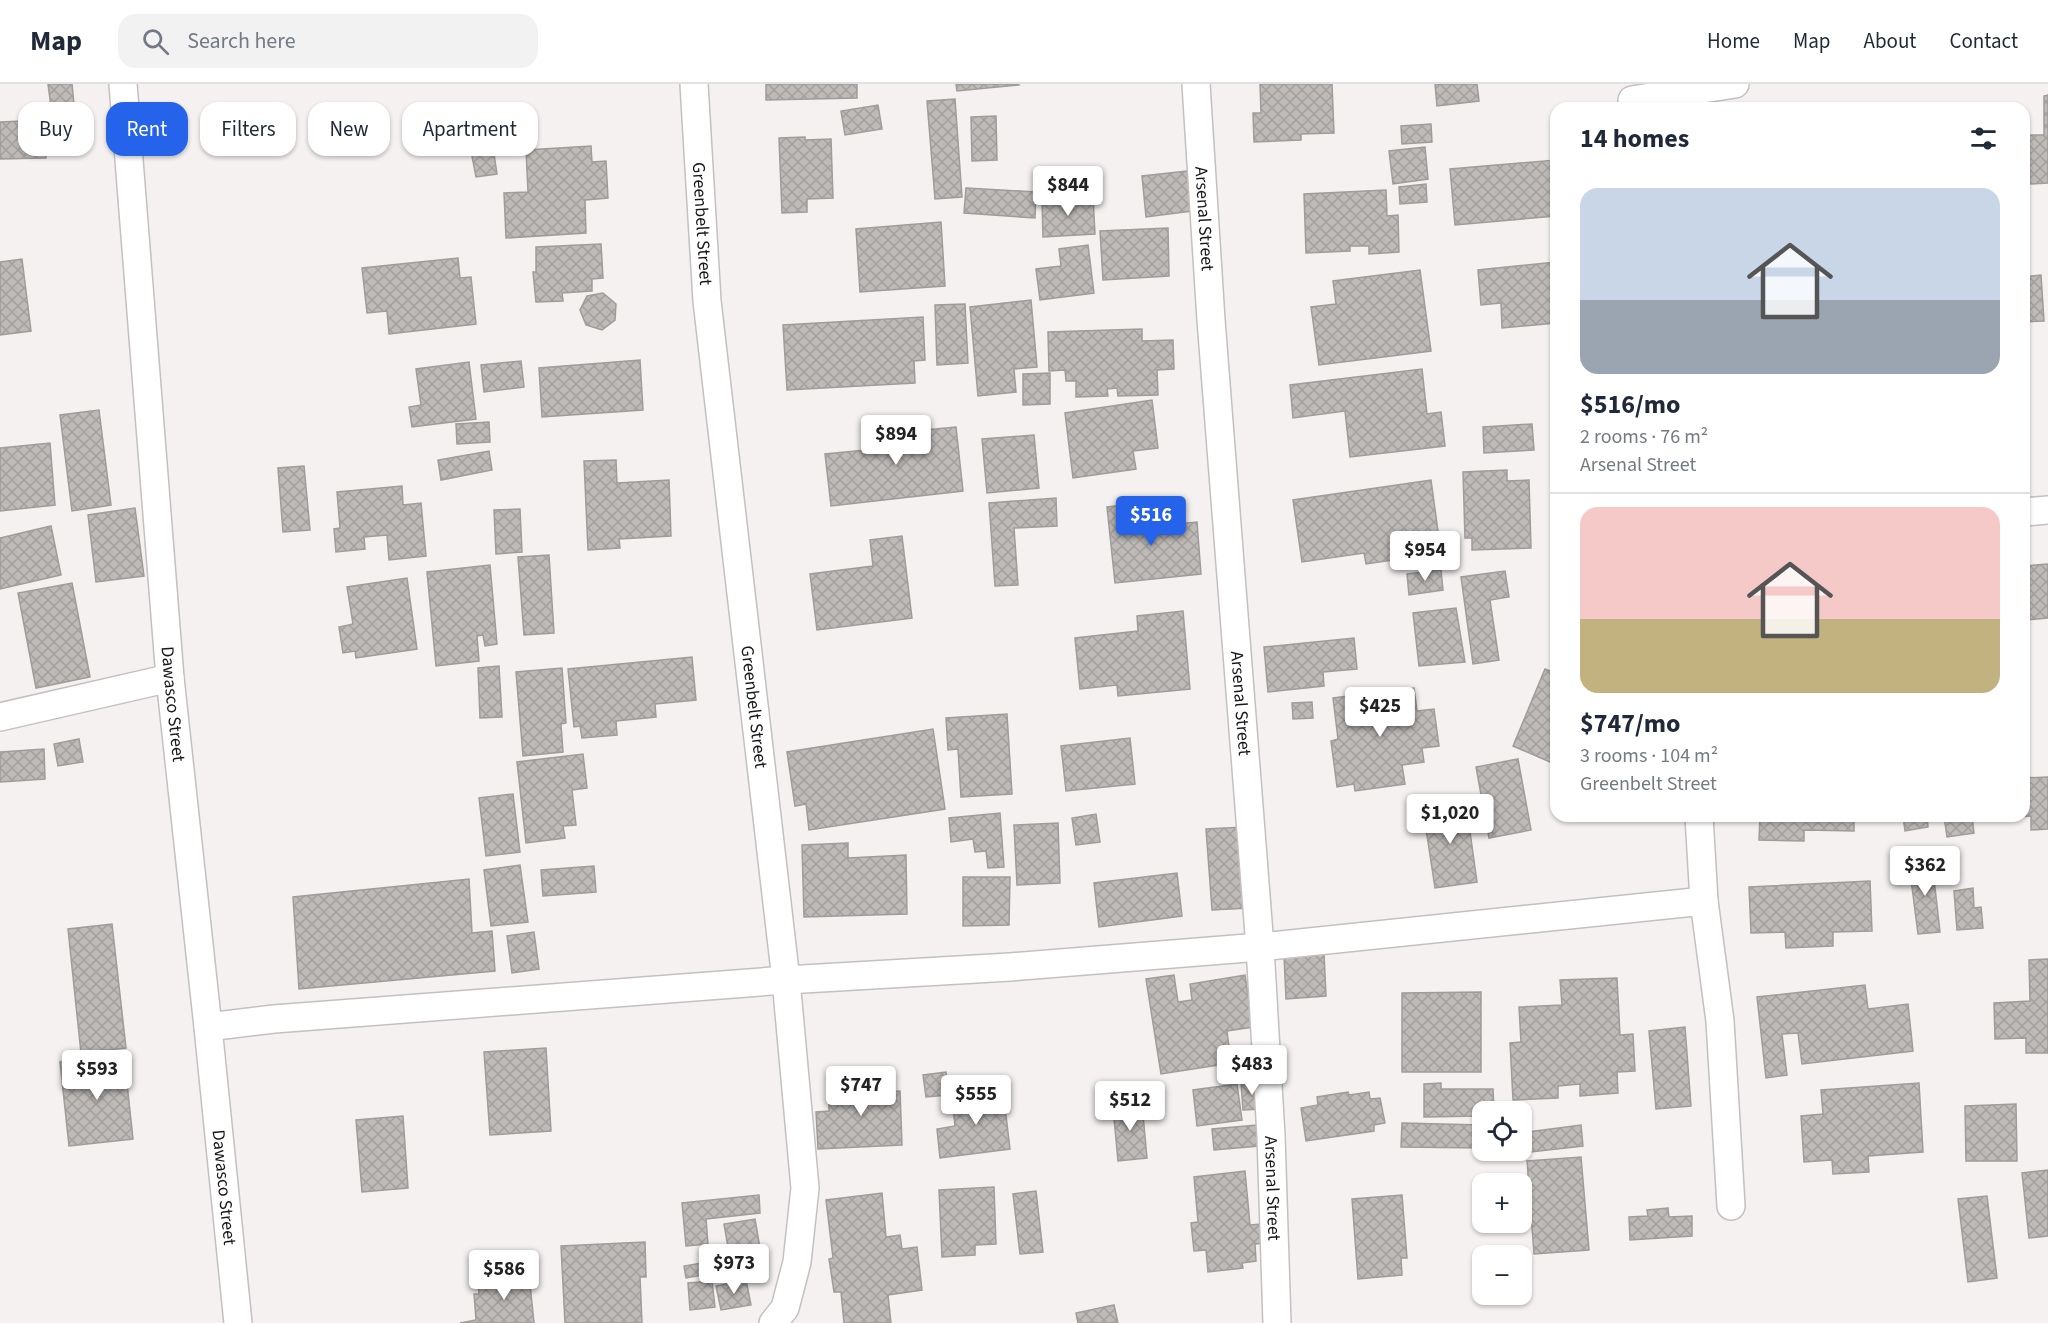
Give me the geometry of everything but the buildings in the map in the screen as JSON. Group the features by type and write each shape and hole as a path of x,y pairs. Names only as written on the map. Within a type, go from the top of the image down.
{"street":[{"name":"Dawasco Street","path":"123,84 170,678 238,1323"},
{"name":"Greenbelt Street","path":"694,84 707,301 786,980 805,1188 797,1262 785,1308 773,1323"},
{"name":"Arsenal Street","path":"1196,84 1210,308 1260,947 1271,1136 1277,1323"},
{"path":"1632,97 1735,84"},
{"path":"2030,512 2048,510"},
{"path":"0,717 170,678"},
{"path":"1699,822 1704,901 1720,1021 1731,1206"},
{"path":"208,1027 274,1019 786,980 1010,967 1260,947 1704,901"}]}
